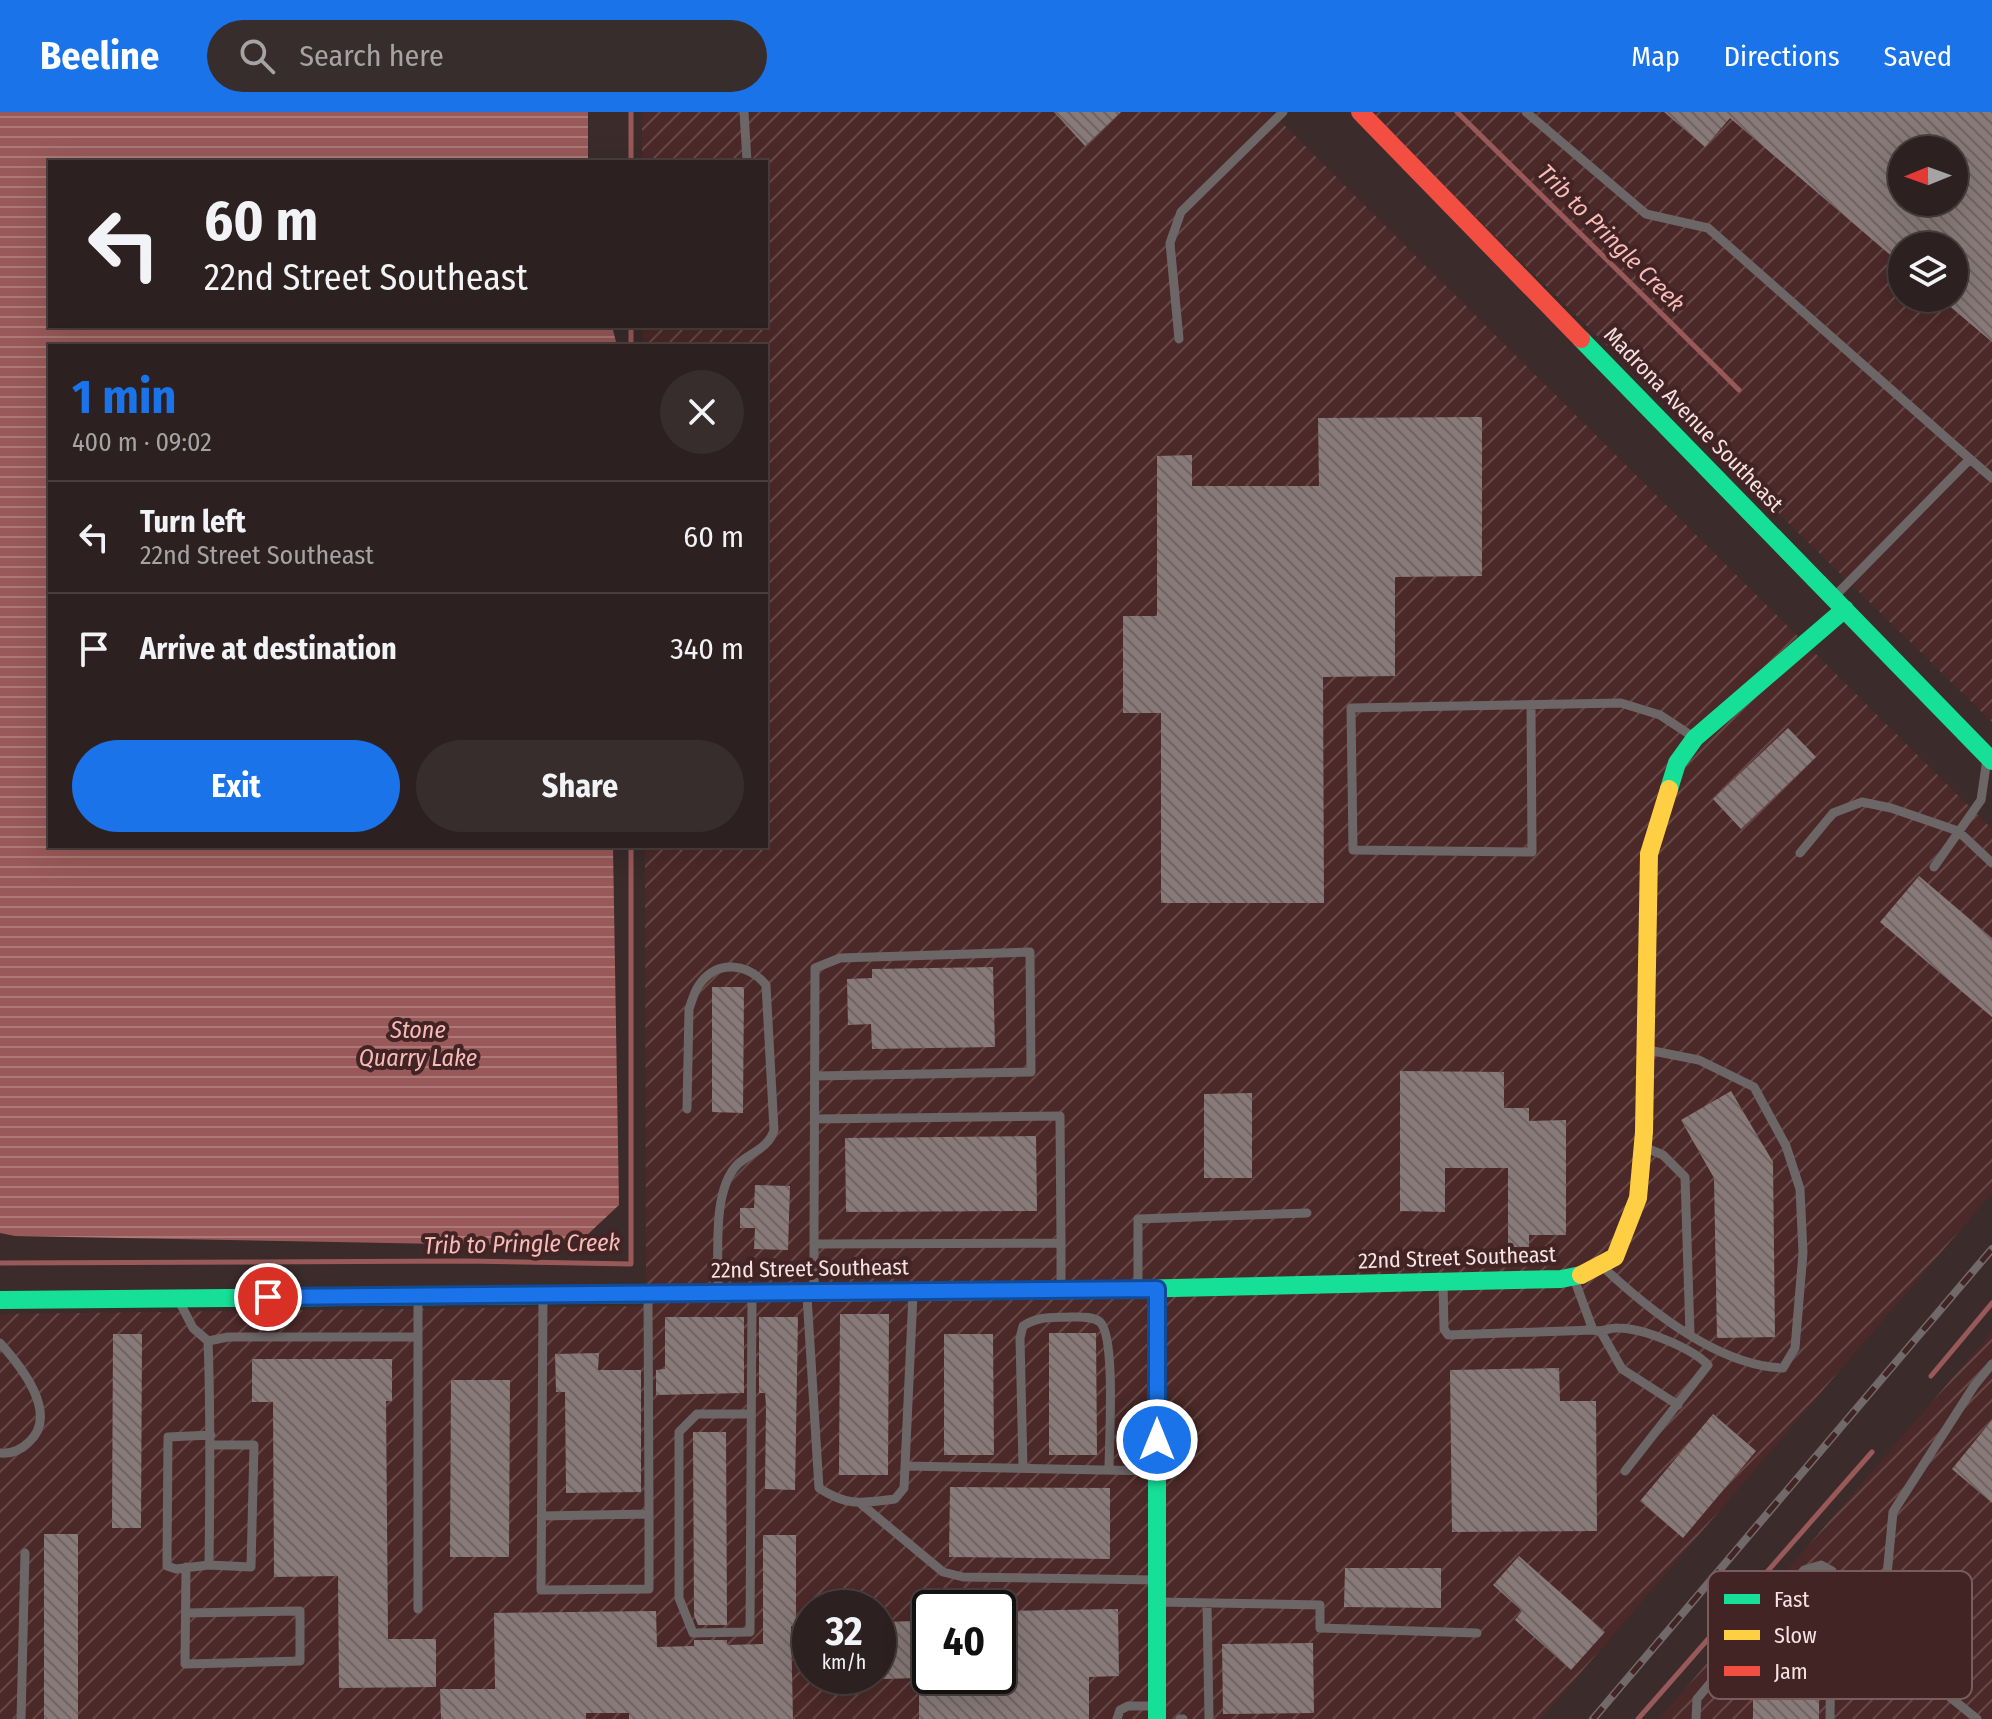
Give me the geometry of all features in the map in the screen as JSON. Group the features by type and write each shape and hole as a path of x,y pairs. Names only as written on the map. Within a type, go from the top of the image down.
{"street":[{"name":"Madrona Avenue Southeast","path":"1360,112 1991,757"},
{"path":"1608,1261 1638,1198 1643,1147 1649,854 1677,763 1695,738 1839,603"},
{"name":"22nd Street Southeast","path":"0,1300 1157,1289 1561,1279 1588,1273 1608,1261"},
{"path":"1157,1289 1157,1713"}],"lane":[{"path":"744,112 747,160"},
{"path":"1179,339 1170,243 1181,212 1283,112"},
{"path":"1526,112 1646,214 1708,228 1992,478"},
{"path":"1839,603 1970,459"},
{"path":"1531,705 1532,852 1353,850 1351,708 1621,703 1660,715 1695,738"},
{"path":"1934,867 1981,800 1991,757"},
{"path":"1800,853 1833,813 1862,802 1891,808 1958,831 1992,863"},
{"path":"815,1076 1031,1072 1030,952 840,958 815,968 814,1244 811,1292 819,1488 836,1499 860,1503 895,1499 904,1488 913,1291"},
{"path":"687,1109 689,1009 695,994 701,982 714,973 729,966 746,968 757,974 766,985 774,1130 771,1139 737,1165 724,1188 720,1210 718,1293"},
{"path":"1608,1261 1644,1305 1720,1351 1772,1367 1783,1368 1790,1360 1795,1348 1803,1253 1800,1189 1786,1146 1754,1087 1699,1060 1646,1050"},
{"path":"815,1119 1060,1116 1061,1290"},
{"path":"1643,1147 1663,1155 1685,1177 1690,1334"},
{"path":"1138,1289 1138,1219 1307,1213"},
{"path":"814,1244 1061,1243"},
{"path":"1573,1276 1597,1331 1622,1369 1678,1405"},
{"path":"1443,1282 1444,1329 1448,1335 1597,1331 1617,1327 1661,1338 1707,1363 1707,1368 1625,1471"},
{"path":"751,1414 697,1414 679,1432 679,1598 693,1633 750,1632 752,1293"},
{"path":"544,1295 541,1590 649,1589 648,1294"},
{"path":"418,1296 418,1609"},
{"path":"178,1298 193,1328 208,1341 211,1440 209,1565"},
{"path":"1023,1468 1020,1338 1023,1326 1035,1318 1082,1317 1103,1324 1109,1345 1109,1470"},
{"path":"208,1341 228,1337 418,1337"},
{"path":"0,1343 23,1369 35,1391 39,1426 23,1448 7,1454 0,1453"},
{"path":"1887,1571 1893,1512 1974,1386 1992,1364"},
{"path":"168,1437 211,1440 254,1445 251,1567 209,1565 176,1569 167,1566 168,1437"},
{"path":"906,1466 1157,1471"},
{"path":"860,1503 943,1572 963,1577 1157,1580"},
{"path":"541,1516 649,1514"},
{"path":"21,1719 25,1553"},
{"path":"1803,1571 1821,1565 1832,1571"},
{"path":"186,1567 185,1664 300,1661 300,1611 186,1613"},
{"path":"1157,1602 1320,1605 1320,1628 1477,1633"},
{"path":"1207,1603 1209,1719"},
{"path":"1696,1719 1697,1699 1708,1686"},
{"path":"1830,1699 1830,1719"},
{"path":"1952,1699 1977,1719"},
{"path":"1117,1719 1120,1710 1128,1706 1157,1713"}],"shaded area":[{"path":"642,112 1271,112 1992,829 1992,1193 1541,1719 0,1719 0,1314 646,1306 645,848 768,848 768,344 643,344 643,328 768,328 768,160 642,160"},
{"path":"1368,112 1992,112 1992,722"},
{"path":"1992,1332 1992,1719 1659,1719 1708,1662 1708,1699 1972,1699 1972,1571 1786,1571"}],"water":[{"name":"Stone Quarry Lake","path":"0,112 588,112 588,160 48,160 48,328 612,328 616,344 48,344 48,848 613,848 619,1205 586,1236 556,1246 15,1236 0,1233"}],"building":[{"path":"1054,112 1121,112 1085,146"},
{"path":"1664,112 1992,112 1992,342 1957,312 1968,312 1968,232 1888,232 1888,253 1730,118 1705,147"},
{"path":"1482,417 1482,576 1395,577 1395,676 1323,677 1324,903 1161,903 1161,713 1123,713 1123,616 1157,616 1157,456 1192,455 1192,486 1319,486 1318,418"},
{"path":"1788,728 1816,757 1741,829 1713,799"},
{"path":"1919,876 1992,938 1992,1017 1880,922"},
{"path":"993,967 995,1047 872,1049 871,1024 848,1025 847,979 872,978 872,969"},
{"path":"712,987 744,987 743,1113 712,1112"},
{"path":"1400,1071 1504,1072 1504,1108 1529,1108 1529,1121 1566,1120 1566,1235 1529,1235 1529,1247 1508,1247 1508,1168 1445,1168 1445,1212 1400,1211"},
{"path":"1731,1091 1773,1162 1775,1337 1717,1338 1714,1178 1681,1120"},
{"path":"1252,1093 1252,1178 1204,1178 1204,1094"},
{"path":"1036,1136 1037,1211 846,1212 845,1138"},
{"path":"755,1185 790,1186 788,1250 754,1249 755,1228 740,1228 740,1208 754,1208"},
{"path":"840,1314 889,1314 888,1475 839,1475"},
{"path":"665,1317 744,1317 744,1393 656,1395 656,1370 665,1369"},
{"path":"759,1317 798,1317 795,1490 765,1489 766,1405 765,1393 759,1393"},
{"path":"1049,1333 1096,1333 1097,1455 1049,1455"},
{"path":"113,1334 142,1334 141,1528 112,1528"},
{"path":"944,1334 993,1334 994,1455 944,1455"},
{"path":"599,1353 598,1370 641,1370 641,1492 566,1493 565,1392 556,1392 555,1354"},
{"path":"252,1359 392,1359 392,1401 386,1401 388,1639 436,1639 436,1687 339,1688 338,1576 274,1577 273,1402 252,1402"},
{"path":"1559,1368 1560,1401 1596,1401 1597,1531 1452,1532 1450,1370"},
{"path":"451,1380 510,1380 509,1557 450,1557"},
{"path":"1713,1414 1756,1451 1683,1538 1640,1501"},
{"path":"1992,1420 1992,1503 1952,1469"},
{"path":"693,1432 726,1432 727,1625 698,1625 694,1615"},
{"path":"950,1487 1110,1488 1110,1559 949,1557"},
{"path":"44,1534 78,1534 78,1719 44,1719"},
{"path":"763,1535 796,1535 796,1590 792,1590 791,1626 793,1719 629,1719 629,1713 586,1713 586,1719 441,1719 440,1689 495,1689 494,1613 656,1611 657,1647 694,1646 694,1640 727,1640 727,1645 763,1644"},
{"path":"1519,1556 1605,1632 1571,1670 1515,1620 1522,1611 1493,1585"},
{"path":"1345,1568 1441,1568 1441,1608 1344,1607"},
{"path":"1118,1609 1119,1676 1089,1677 1089,1719 919,1719 919,1694 1016,1694 1016,1611"},
{"path":"912,1621 912,1678 896,1679 896,1622"},
{"path":"1313,1643 1314,1713 1223,1714 1222,1644"},
{"path":"1753,1699 1819,1699 1819,1719 1753,1719"}],"waterway":[{"name":"Trib to Pringle Creek","path":"631,112 631,160"},
{"name":"Trib to Pringle Creek","path":"1457,112 1739,390"},
{"name":"Trib to Pringle Creek","path":"631,328 631,344"},
{"name":"Trib to Pringle Creek","path":"0,1263 464,1261 631,1264 631,848"},
{"name":"Trib to Pringle Creek","path":"1931,1376 1992,1303"},
{"name":"Trib to Pringle Creek","path":"1768,1571 1872,1452"},
{"name":"Trib to Pringle Creek","path":"1638,1719 1708,1639"}],"railway":[{"path":"1719,1571 1992,1249"},
{"path":"1593,1719 1708,1584"}],"traffic: fast":[{"path":"1581,339 1992,761"},
{"path":"1669,789 1677,763 1695,738 1845,609"},
{"path":"1086,1290 1561,1279 1581,1275"},
{"path":"1157,1289 1157,1719"},
{"path":"0,1300 772,1293"}],"traffic: slow":[{"path":"1581,1275 1615,1257 1638,1198 1644,1132 1649,854 1669,789"},
{"path":"772,1293 1086,1290"}],"traffic: jam":[{"path":"1360,112 1581,339"}],"route":[{"path":"268,1297 1157,1289 1157,1440"}]}
